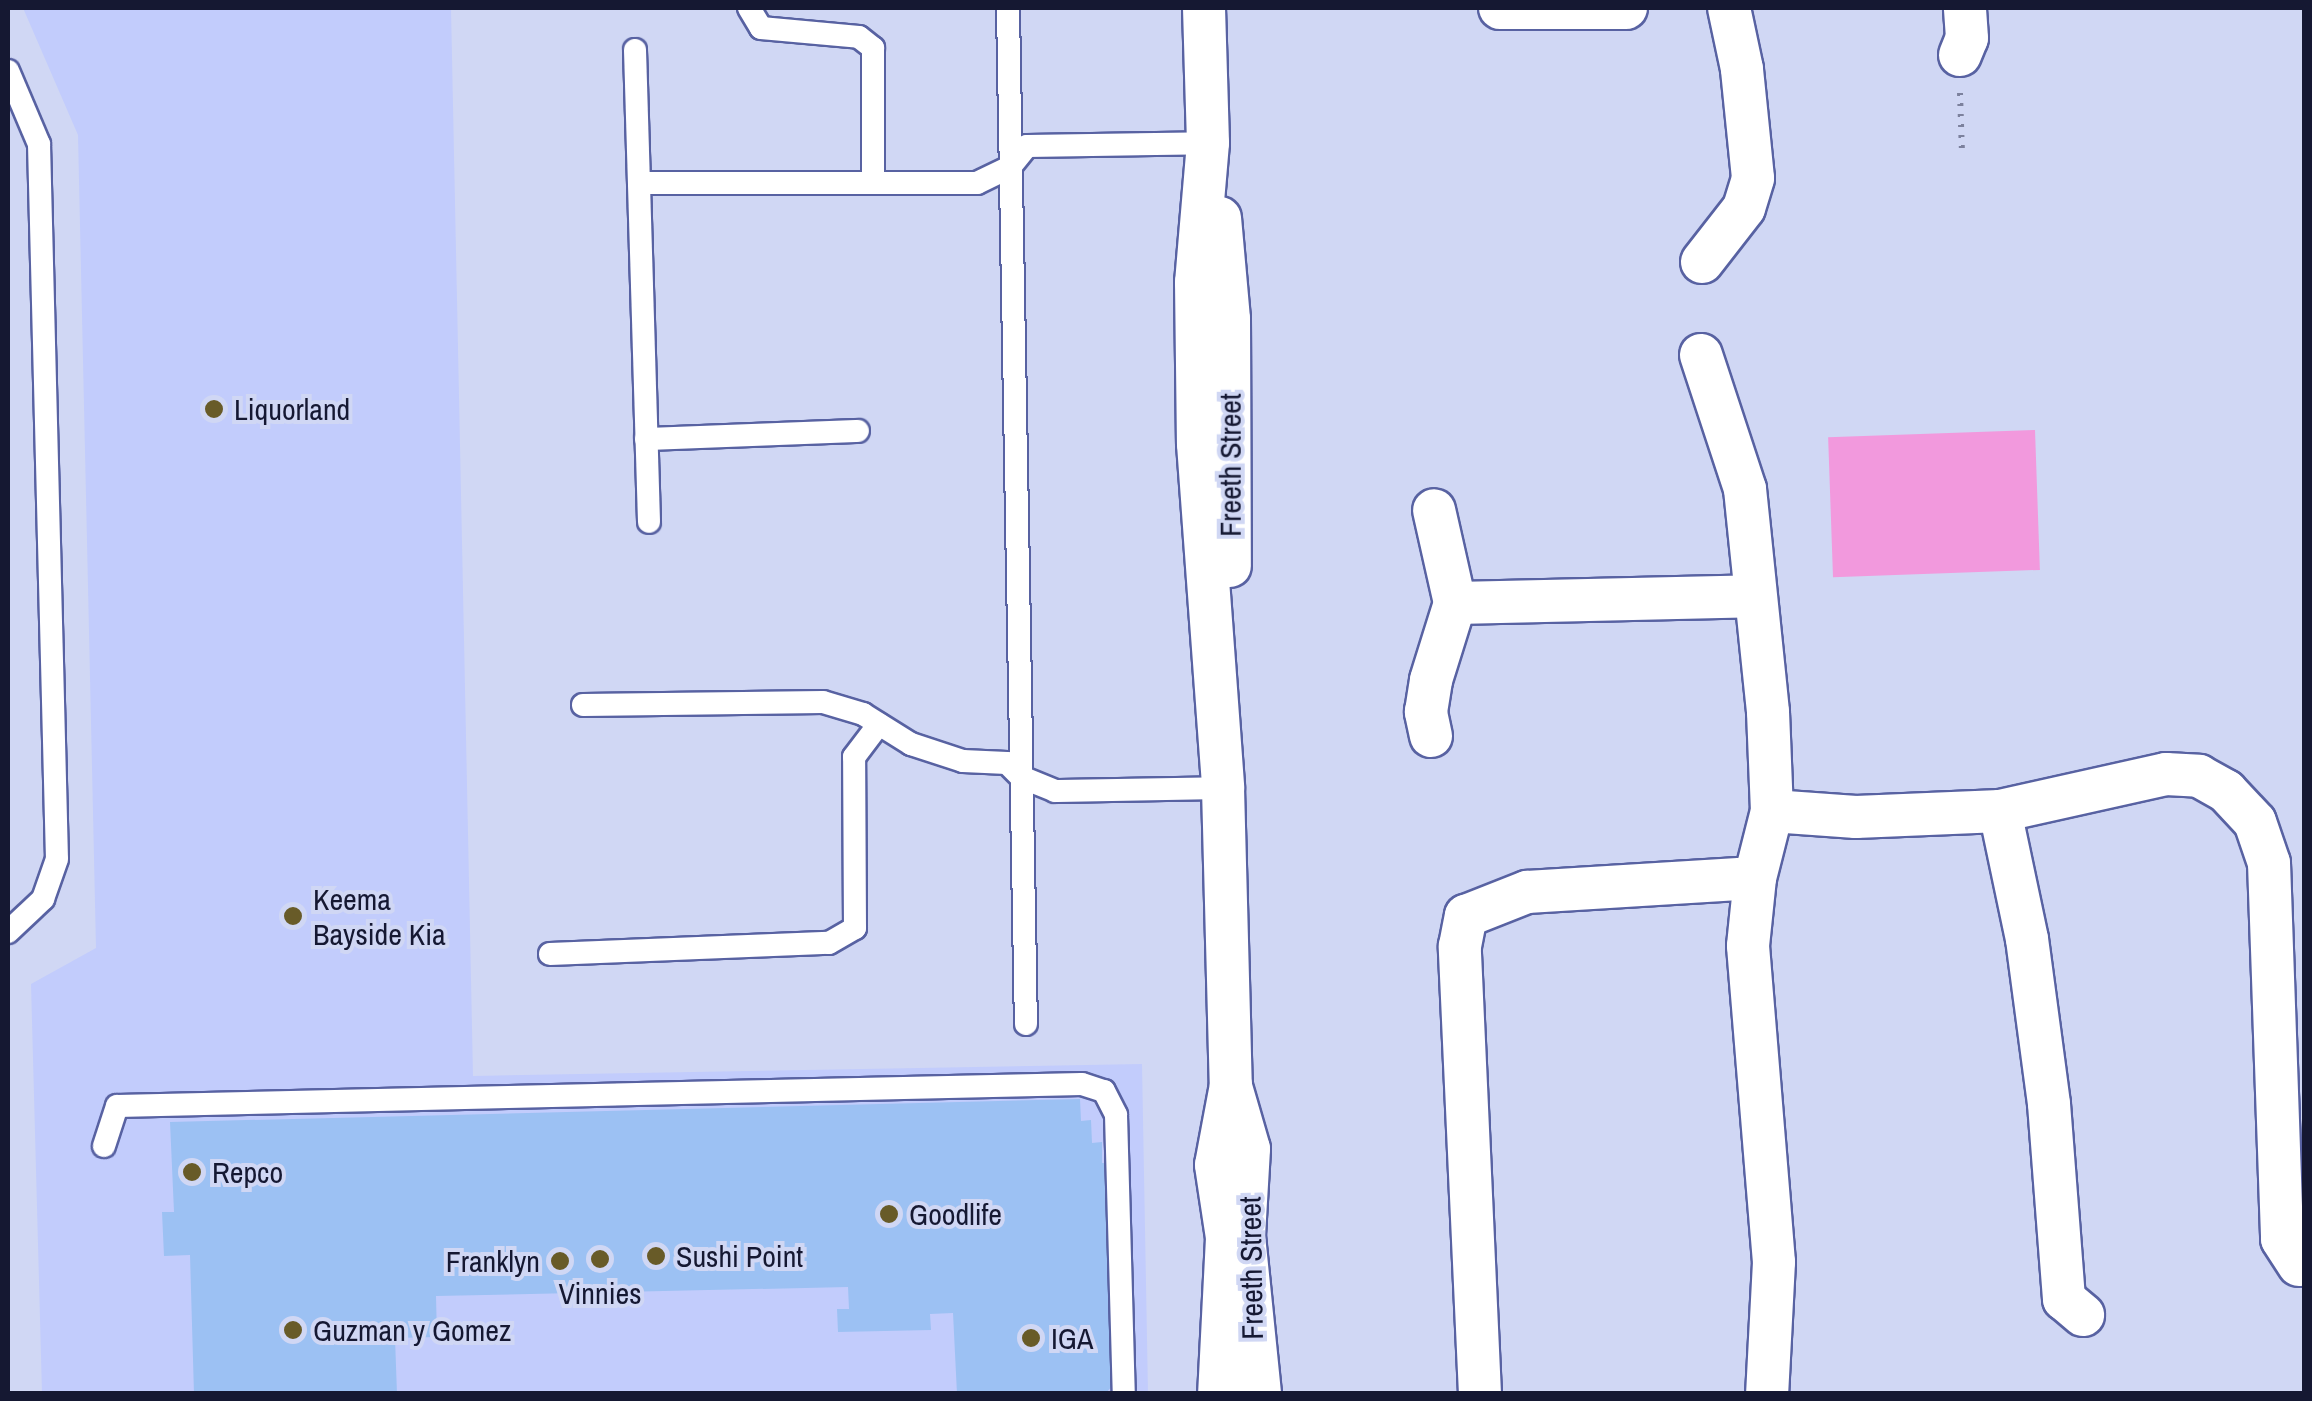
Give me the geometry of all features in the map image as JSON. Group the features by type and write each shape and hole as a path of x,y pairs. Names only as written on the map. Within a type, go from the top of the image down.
{"street":[{"name":"Freeth Street","path":"1204,8 1212,319 1201,492 1223,788 1230,1085 1216,1165 1227,1238 1219,1394"},
{"path":"1500,8 1626,8"},
{"path":"1702,262 1744,208 1752,178 1742,69 1729,8"},
{"path":"1960,55 1967,38 1964,8"},
{"path":"1700,355 1745,489 1772,811 1755,878 1748,946 1754,1075 1774,1262 1767,1394"},
{"path":"1431,736 1426,712 1455,603 1434,510"},
{"path":"1455,603 1755,596"},
{"path":"1772,811 1889,817 2000,810 2166,774 2200,776 2226,791 2255,822 2269,863 2282,1240 2299,1265"},
{"path":"2000,810 2027,939 2049,1104 2064,1299 2083,1316"},
{"path":"1480,1394 1460,946 1466,916 1527,892 1755,878"},
{"name":"Freeth Street","path":"1230,1085 1249,1149 1244,1236 1260,1394"}],"lane":[{"path":"748,8 761,28 859,37 874,48 873,182"},
{"path":"1008,8 1026,1024"},
{"path":"636,50 649,522"},
{"path":"8,71 39,144 57,858 43,898 8,932"},
{"path":"638,183 977,183 1010,167 1027,146 1208,144"},
{"path":"646,439 858,430"},
{"path":"583,705 823,702 878,724 911,744 946,755 1007,763 1021,778 1055,791 1223,788"},
{"path":"550,954 829,942 855,928 854,757 878,724"},
{"path":"104,1146 117,1106 1082,1084 1104,1091 1116,1115 1124,1394"}],"path":[{"path":"1960,55 1962,154"}],"shaded area":[{"path":"23,8 451,8 473,1076 1142,1064 1148,1393 42,1393 31,984 96,948 78,135"},
{"path":"2035,430 2040,570 1833,577 1828,437"}],"building":[{"path":"1080,1099 1081,1121 1091,1120 1092,1143 1102,1142 1102,1163 1108,1163 1114,1384 1105,1394 957,1394 953,1313 930,1314 931,1330 838,1332 837,1309 849,1309 848,1287 436,1296 437,1337 395,1338 397,1394 194,1394 190,1255 164,1256 162,1212 174,1212 170,1122"}],"place":[{"name":"Liquorland","path":"214,409"},
{"name":"Keema Bayside Kia","path":"293,916"},
{"name":"Repco","path":"192,1172"},
{"name":"Goodlife","path":"889,1214"},
{"name":"Sushi Point","path":"656,1256"},
{"name":"Vinnies","path":"600,1259"},
{"name":"Franklyn","path":"560,1261"},
{"name":"Guzman y Gomez","path":"293,1330"},
{"name":"IGA","path":"1031,1338"}]}
